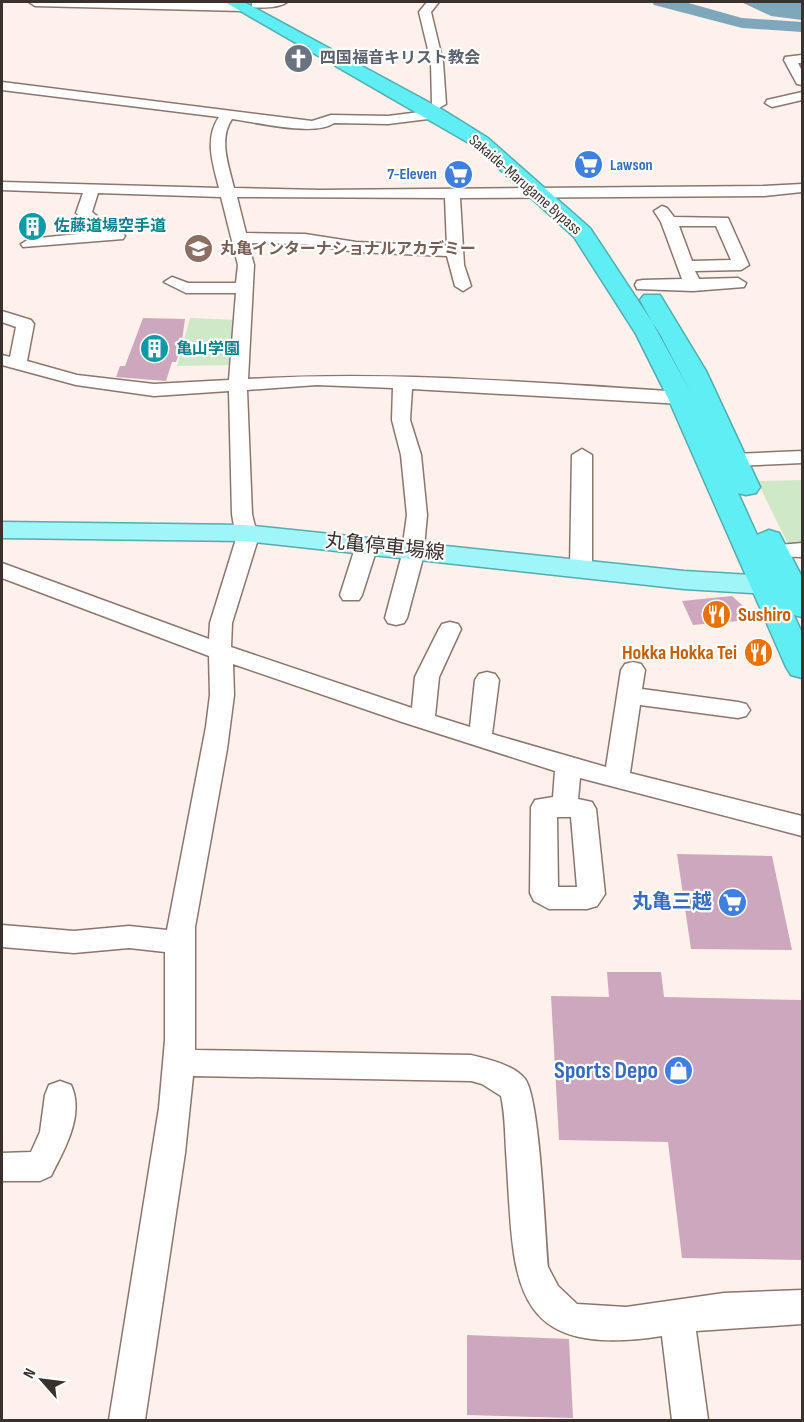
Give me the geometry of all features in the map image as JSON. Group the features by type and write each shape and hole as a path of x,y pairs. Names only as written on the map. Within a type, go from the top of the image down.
{"highway":[{"name":"Sakaide-Marugame Bypass","path":"246,3 438,109 551,195 634,271 674,335 707,399 775,551 791,592 802,667"},
{"name":"Sakaide-Marugame Bypass","path":"551,195 601,260 648,334 681,398 791,592"}],"main road":[{"name":"丸亀停車場線","path":"2,530 244,533 412,549 791,592"}],"street":[{"path":"34,2 281,2"},
{"path":"2,86 312,125 324,124 331,119 388,120 438,109 437,62 426,12 433,2"},
{"path":"802,59 790,60 802,81"},
{"path":"9,101 23,89"},
{"path":"772,103 802,96"},
{"path":"127,1420 131,1377 164,1185 179,1063 178,942 181,910 191,882 221,705 224,675 219,636 221,622 247,539 244,533 238,385 246,264 217,149 221,125 228,115"},
{"path":"2,186 229,193 452,195 764,191 802,188"},
{"path":"29,244 117,236 89,220 84,213 92,188"},
{"path":"649,191 669,222 693,286"},
{"path":"452,195 456,265 463,286"},
{"path":"669,222 722,221 741,266 685,266"},
{"path":"240,238 305,238 356,247 455,251"},
{"path":"634,271 693,286 738,283"},
{"path":"172,282 186,288 245,288"},
{"path":"2,316 25,324 10,361 76,380 121,388 154,390 317,380 707,399"},
{"path":"396,618 412,549 417,515 411,455 401,420 403,383"},
{"path":"581,569 582,455"},
{"path":"734,460 802,457"},
{"path":"351,595 367,545"},
{"path":"775,551 802,550"},
{"path":"2,570 222,652 479,738 568,765 802,826"},
{"path":"423,720 427,677 450,629"},
{"path":"617,778 633,670"},
{"path":"479,738 484,722 482,694 487,680"},
{"path":"630,695 738,710"},
{"path":"565,807 568,765"},
{"path":"2,936 74,942 129,937 178,942"},
{"path":"179,1063 471,1068 490,1073 514,1088 519,1107 531,1267 539,1288 553,1306 572,1320 603,1325 723,1310 802,1307"},
{"path":"2,1167 40,1166 56,1133 60,1095"},
{"path":"677,1316 690,1420"}],"green space":[{"path":"190,318 238,320 234,365 177,366"},
{"path":"802,480 802,547 789,546 757,481"}],"water":[{"path":"741,2 802,2 802,20 771,16"}],"building":[{"name":"亀山学園","path":"143,318 185,319 181,348 176,362 172,362 166,381 116,377 120,366 125,366"},
{"name":"Sushiro","path":"732,596 742,605 749,620 693,625 682,601"},
{"name":"丸亀三越","path":"677,854 772,856 792,950 691,949"},
{"name":"Sports Depo","path":"607,972 661,972 664,997 802,1000 802,1260 682,1258 668,1142 559,1140 551,996 609,997"},
{"path":"467,1335 569,1339 573,1418 467,1415"}],"waterway":[{"path":"138,2 224,2"},
{"path":"660,2 742,23 802,27"}],"place":[{"name":"四国福音キリスト教会","path":"299,58"},
{"name":"Lawson","path":"589,165"},
{"name":"7-Eleven","path":"458,174"},
{"name":"佐藤道場空手道","path":"33,226"},
{"name":"丸亀インターナショナルアカデミー","path":"199,249"},
{"name":"亀山学園","path":"155,349"},
{"name":"Sushiro","path":"717,615"},
{"name":"Hokka Hokka Tei","path":"758,653"},
{"name":"丸亀三越","path":"733,902"},
{"name":"Sports Depo","path":"679,1070"}]}
